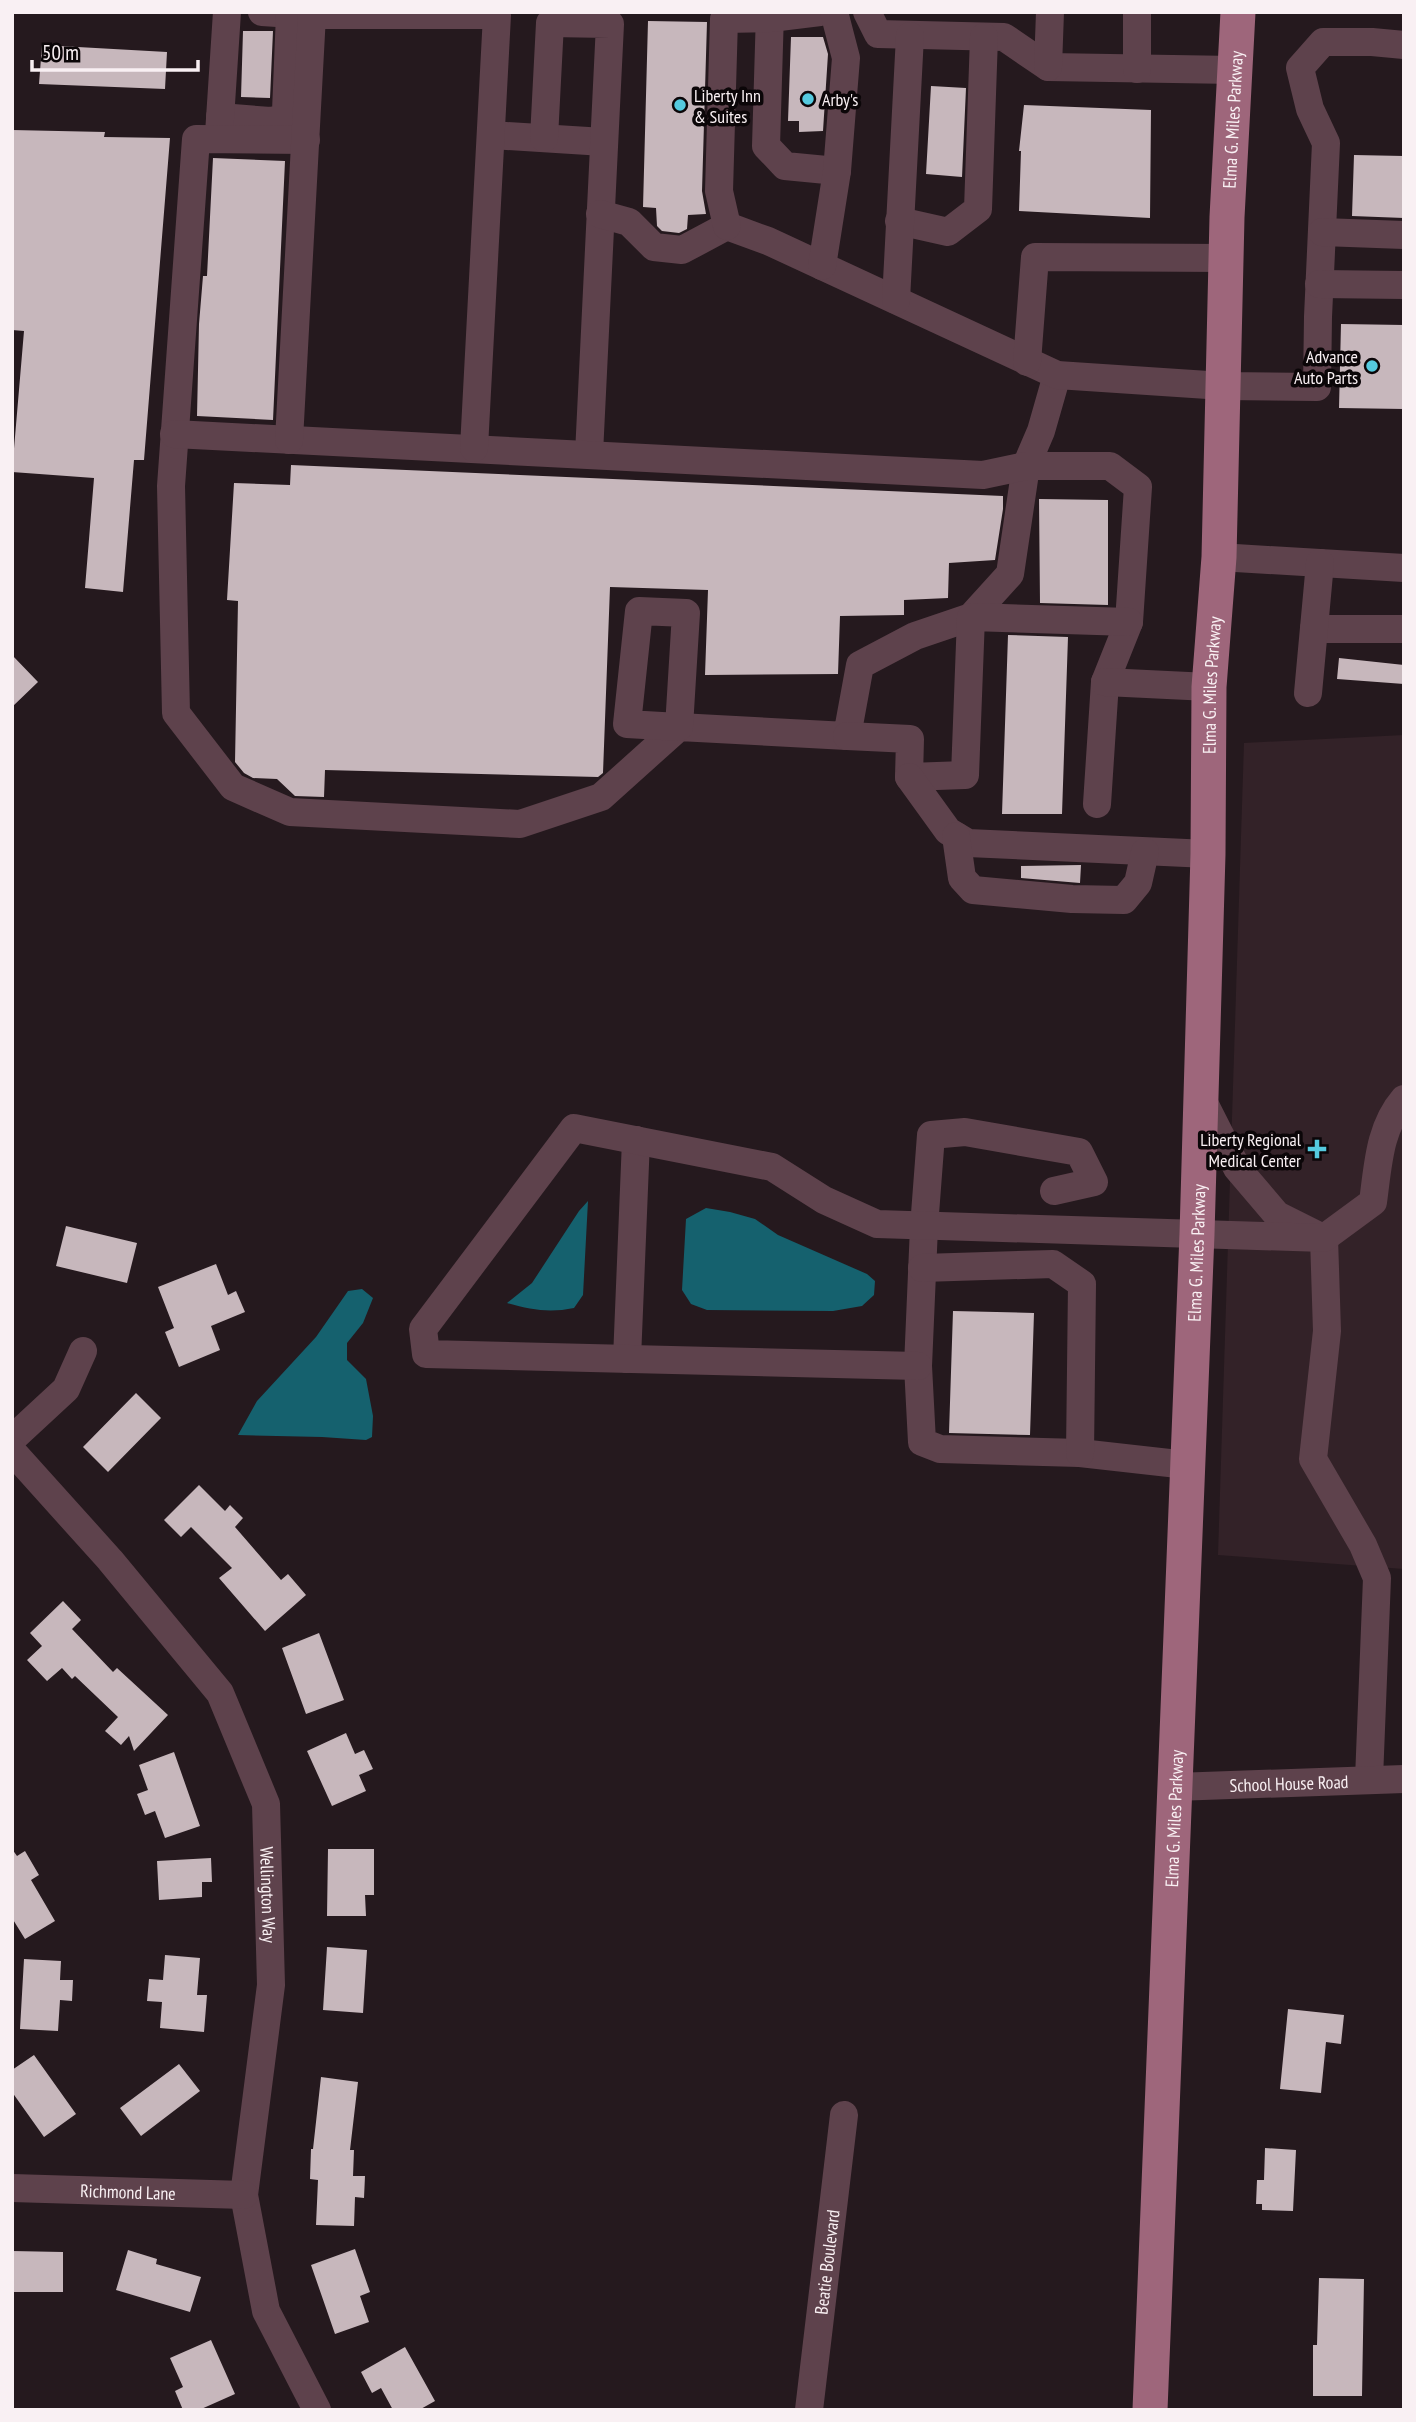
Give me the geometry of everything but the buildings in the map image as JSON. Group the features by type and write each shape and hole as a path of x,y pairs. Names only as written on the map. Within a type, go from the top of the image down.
{"main road":[{"name":"Elma G. Miles Parkway","path":"1150,2410 1196,1234 1208,854 1209,687 1219,557 1227,257 1238,12"}],"street":[{"path":"219,128 227,12"},
{"path":"262,12 301,15 498,13 474,448"},
{"path":"727,226 719,191 724,19 820,12"},
{"path":"822,266 837,171 846,58 834,12"},
{"path":"1048,67 1050,12"},
{"path":"1136,69 1138,12"},
{"path":"301,15 283,116 276,120 219,128 196,139 171,486 176,713 233,787 290,812 520,824 601,797 679,727 910,738 909,778 948,831 968,843 1208,854"},
{"path":"289,440 306,140 301,15"},
{"path":"766,146 771,15"},
{"path":"544,138 550,23 610,24 589,454"},
{"path":"846,58 873,23 910,36 1004,37 1048,67 1236,71"},
{"path":"896,300 910,36"},
{"path":"899,221 948,232 978,209 984,37"},
{"path":"600,214 629,222 654,247 682,250 727,226 768,241 1057,376 1223,386 1317,387 1326,143 1310,109 1300,68 1323,42 1404,45"},
{"path":"219,128 306,140"},
{"path":"491,135 604,142"},
{"path":"722,145 766,146 785,166 837,171"},
{"path":"1322,232 1404,234"},
{"path":"1027,362 1035,257 1227,257"},
{"path":"1319,284 1404,285"},
{"path":"909,778 965,775 971,617 1010,574 1026,466 1041,431 1057,376"},
{"path":"174,434 983,475 1026,466 1111,466 1138,487 1129,621 1105,682 1097,804"},
{"path":"1219,557 1404,568"},
{"path":"1308,693 1320,563"},
{"path":"847,736 860,665 915,636 971,617 1129,621"},
{"path":"1314,629 1404,629"},
{"path":"1105,682 1209,687"},
{"path":"956,836 962,877 973,890 1072,899 1124,900 1138,883 1145,852"},
{"path":"1200,1095 1237,1168 1277,1215 1324,1238"},
{"path":"918,1366 426,1354 423,1329 574,1128 772,1167 824,1200 877,1224 1324,1238 1373,1202 1380,1144 1387,1126 1404,1099"},
{"path":"1054,1191 1094,1182 1079,1152 965,1132 931,1135 918,1366 922,1442 940,1449 1080,1452 1187,1465"},
{"path":"628,1359 636,1140"},
{"path":"1324,1238 1326,1331 1313,1459 1363,1545 1377,1578 1370,1779"},
{"path":"922,1268 1053,1264 1082,1284 1080,1452"},
{"path":"12,1439 66,1389 83,1351"},
{"name":"Wellington Way","path":"12,1451 110,1560 220,1693 266,1804 271,1985 244,2195 266,2311 317,2410"},
{"name":"School House Road","path":"1175,1787 1404,1779"},
{"name":"Beatie Boulevard","path":"810,2410 844,2115"},
{"name":"Richmond Lane","path":"12,2188 244,2195"}],"shaded area":[{"name":"Liberty Regional Medical Center","path":"1404,735 1404,1569 1218,1555 1244,743"}],"water":[{"path":"588,1201 583,1295 574,1308 540,1310 507,1303 532,1283"},
{"path":"706,1208 755,1219 778,1235 867,1274 875,1281 874,1295 862,1306 833,1311 707,1310 691,1304 682,1290 686,1219"},
{"path":"362,1289 373,1298 363,1323 347,1343 347,1360 366,1379 373,1416 372,1437 366,1440 238,1435 257,1401 316,1337 348,1291"}],"place":[{"name":"Arby's","path":"808,99"},
{"name":"Liberty Inn & Suites","path":"680,105"},
{"name":"Advance Auto Parts","path":"1372,366"},
{"name":"Liberty Regional Medical Center","path":"1317,1149"}]}
